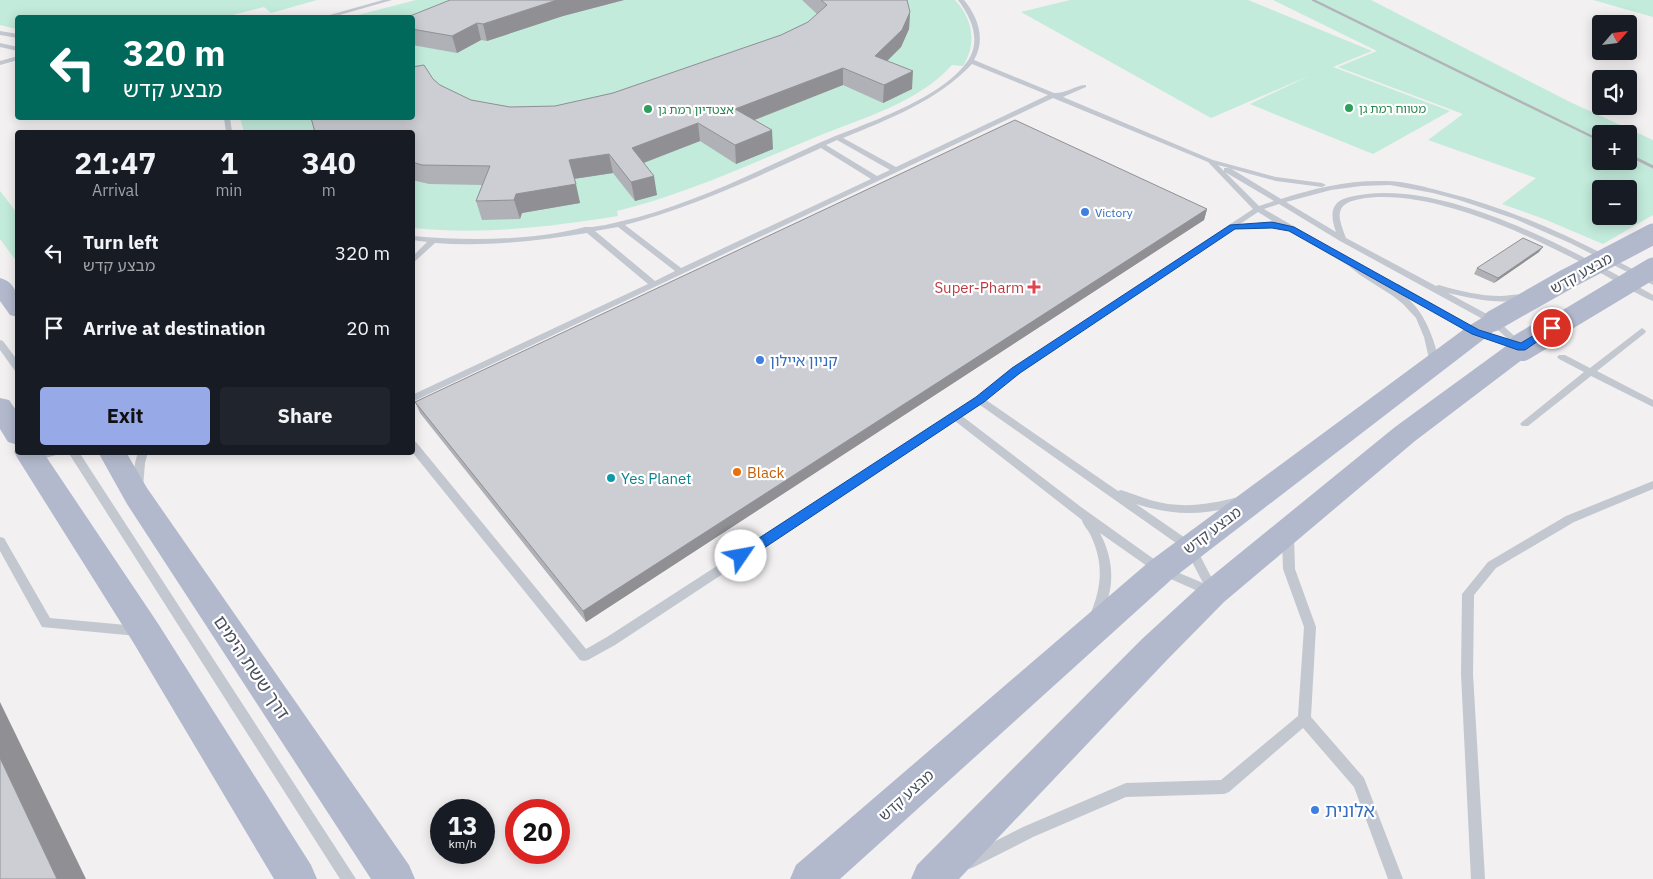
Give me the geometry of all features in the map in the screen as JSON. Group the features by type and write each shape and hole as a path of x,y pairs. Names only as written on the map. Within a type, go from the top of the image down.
{"main road":[{"name":"מבצע קדש","path":"810,879 1088,633 1190,547 1484,327 1653,234"},
{"name":"מבצע קדש","path":"933,879 1154,650 1213,593 1405,434 1522,347 1653,268"},
{"path":"0,284 15,306"},
{"path":"0,407 15,426"},
{"path":"37,455 297,879"},
{"name":"דרך ששת הימים","path":"114,455 137,496 395,879"}],"lane":[{"path":"332,15 389,0"},
{"path":"415,238 432,241 500,240 619,224 695,200 838,138 927,97 950,82 971,61 978,33 971,13 961,0"},
{"path":"0,33 15,36"},
{"path":"0,39 15,42"},
{"path":"2,46 15,48"},
{"path":"0,63 15,59"},
{"path":"971,61 1211,161 1276,179 1335,186"},
{"path":"0,69 15,65"},
{"path":"415,398 1054,95 1065,95 1084,86"},
{"path":"838,138 896,170"},
{"path":"821,145 877,179"},
{"path":"1211,161 1278,202 1420,283 1484,327 1522,347"},
{"path":"1211,161 1258,209 1352,264 1363,268 1389,286 1412,306 1423,320 1429,334 1435,363"},
{"path":"415,449 584,656 611,641 980,400 1016,371 1258,209 1278,202 1335,186 1378,183 1408,185 1466,200 1514,216 1550,231 1653,282"},
{"path":"1342,239 1334,218 1335,209 1341,203 1352,198 1370,195 1410,196 1445,204 1505,224 1576,257 1653,298"},
{"path":"619,224 681,272"},
{"path":"1233,227 1272,225 1291,229"},
{"path":"587,229 654,284"},
{"path":"415,259 432,241"},
{"path":"1420,283 1475,298 1492,299 1544,293"},
{"path":"1389,286 1484,327 1522,347"},
{"path":"1525,424 1642,331"},
{"path":"0,343 15,365"},
{"path":"1562,357 1653,404"},
{"path":"980,400 1190,547 1213,593"},
{"path":"955,416 1077,510 1161,570 1213,593"},
{"name":"דרך ששת הימים","path":"75,455 349,879"},
{"path":"137,496 142,455"},
{"path":"1478,879 1467,674 1468,594 1492,565 1562,524 1653,485"},
{"path":"1103,487 1142,503 1170,510 1193,511 1215,508 1258,496"},
{"path":"1077,510 1093,528 1103,552 1108,574 1104,596 1088,633"},
{"path":"1287,531 1289,568 1310,628 1304,719 1359,783 1392,874 1396,879"},
{"path":"0,540 46,624 145,632"},
{"path":"933,879 1028,832 1126,790 1224,787 1304,719"}],"green space":[{"path":"0,0 317,0 271,13 264,7 233,15 15,15 15,29 0,25"},
{"name":"אצטדיון רמת גן","path":"416,0 955,0 966,15 971,32 971,40 970,49 963,66 952,65 923,90 889,108 718,178 668,196 617,211 618,216 516,229 440,230 415,228 415,130 243,130 241,120 415,120 415,15 358,15"},
{"path":"1070,0 1248,0 1372,51 1333,67 1450,111 1373,154 1250,104 1311,75 1211,118 1021,12"},
{"path":"1273,0 1371,0 1592,112 1592,115 1598,115 1620,125 1592,125 1592,170 1637,170 1637,133 1653,140 1653,215 1637,224 1637,180 1592,180 1592,225 1636,225 1603,244 1544,219 1502,204 1536,178 1428,140 1463,114 1338,67 1377,51"},
{"path":"1593,0 1653,0 1653,17"},
{"path":"0,191 15,210 15,259 0,239"}],"building":[{"path":"450,0 557,0 483,24 477,23 452,36 415,30 415,15 412,15"},
{"path":"821,0 907,0 910,12 902,30 875,56 913,71 884,85 843,68 735,109 772,130 735,145 698,123 632,148 654,176 631,182 609,154 569,160 576,184 516,194 514,200 476,201 490,166 422,165 415,163 415,130 314,130 312,120 415,120 415,66 424,65 433,79 440,85 471,100 510,107 555,106 613,93 781,35 808,22 827,5"},
{"name":"קניון איילון","path":"1015,120 1207,209 583,611 415,402"},
{"path":"1523,238 1543,247 1498,278 1477,268"},
{"path":"0,758 57,879 0,879"}],"railway":[{"path":"1313,0 1592,137"},
{"path":"1637,159 1653,167"}],"place":[{"name":"מטווח רמת גן","path":"1349,108"},
{"name":"אצטדיון רמת גן","path":"648,109"},
{"name":"Victory","path":"1085,212"},
{"name":"Super-Pharm","path":"1034,287"},
{"name":"קניון איילון","path":"760,360"},
{"name":"Black","path":"737,472"},
{"name":"Yes Planet","path":"611,478"},
{"name":"אלונית","path":"1315,810"}],"route":[{"path":"741,556 980,400 1016,371 1233,227 1272,225 1291,229 1476,332 1522,347 1552,328"}]}
